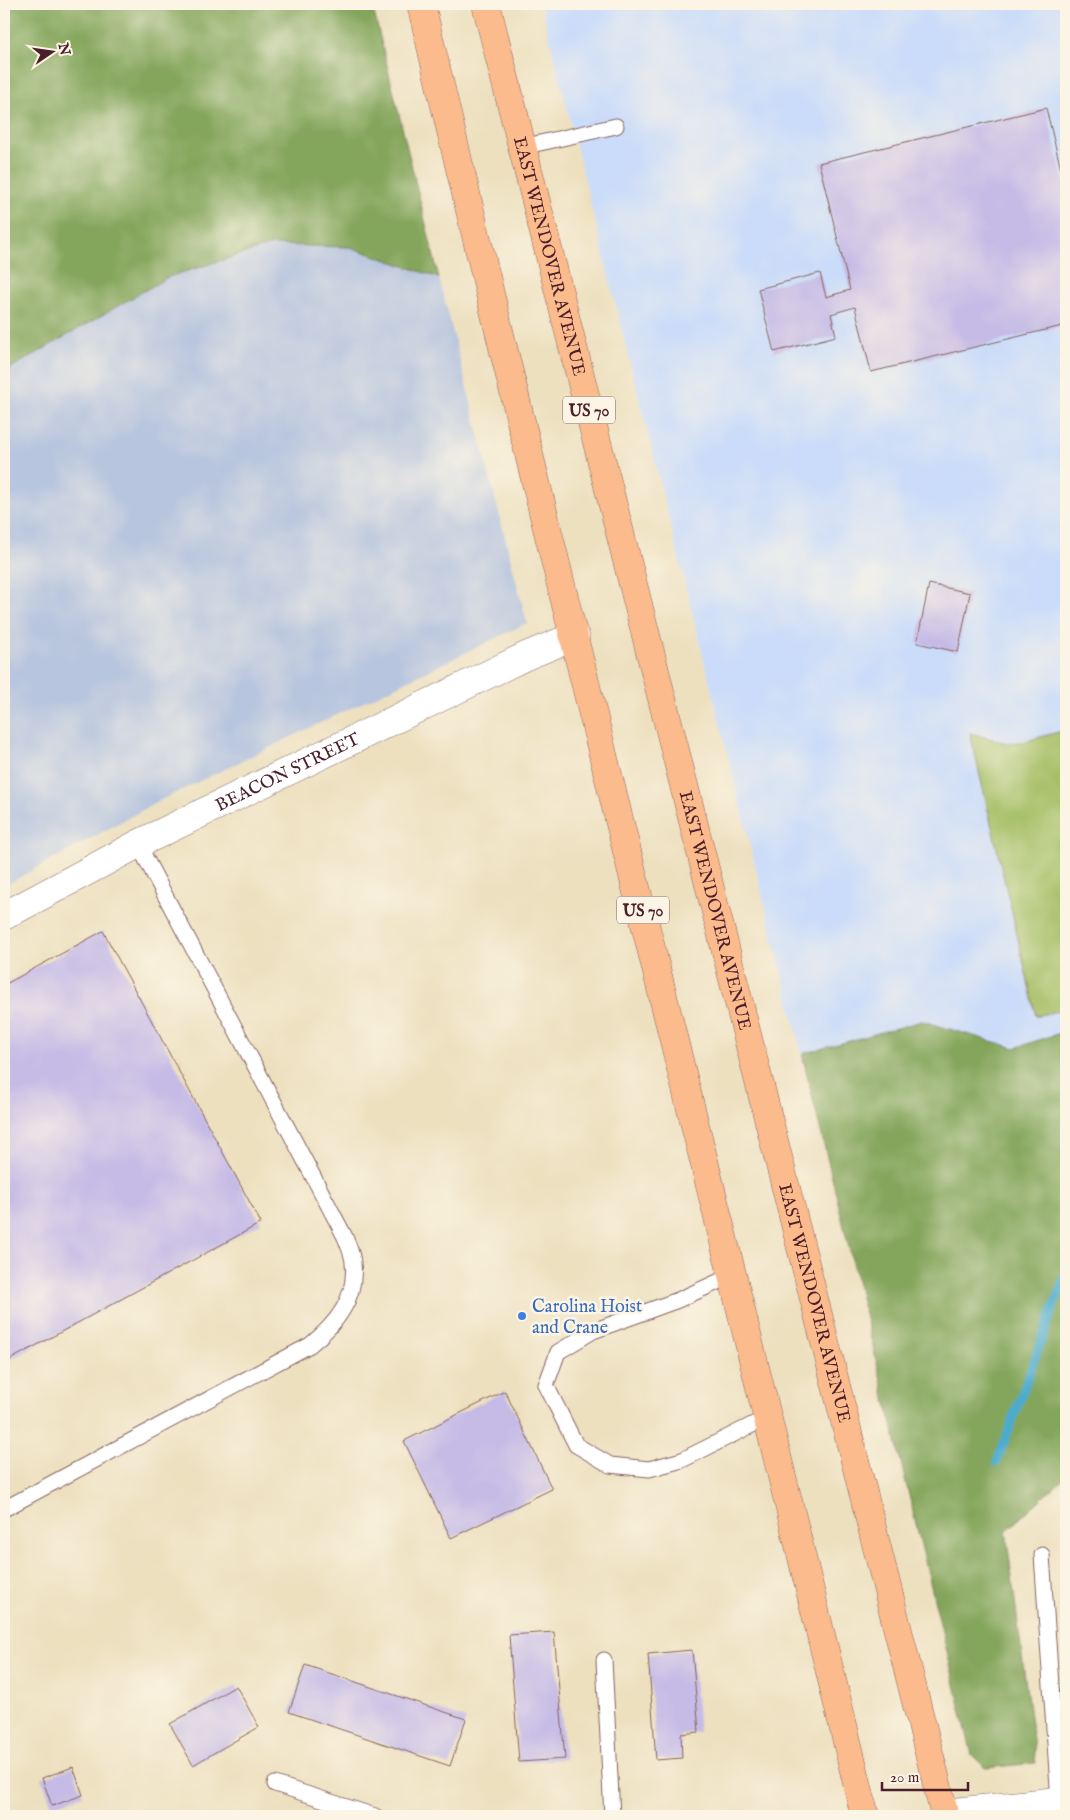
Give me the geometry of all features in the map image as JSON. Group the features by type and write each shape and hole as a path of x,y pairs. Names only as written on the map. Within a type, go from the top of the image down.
{"highway":[{"name":"US 70","path":"421,4 514,399 575,636 865,1816"},
{"name":"EAST WENDOVER AVENUE","path":"486,4 945,1814"},
{"path":"501,4 519,135"}],"street":[{"name":"BEACON STREET","path":"4,916 138,844 526,656 575,636"},
{"path":"945,1814 1062,1801"}],"lane":[{"path":"519,135 616,126"},
{"path":"4,1509 310,1345 329,1330 345,1308 352,1285 354,1262 345,1237 138,844"},
{"path":"733,1275 678,1300 593,1331 558,1352 546,1385 576,1445 610,1465 649,1468 682,1460 768,1417"},
{"path":"1042,1556 1062,1801"},
{"path":"604,1660 612,1816"},
{"path":"275,1784 375,1816"}],"shaded area":[{"path":"541,4 1066,4 1066,1031 1015,1049 922,1021 802,1054"},
{"path":"271,245 350,247 439,278 527,623 161,800 4,886 4,372 168,277"}],"green space":[{"path":"4,4 372,4 439,278 350,247 271,245 168,277 4,372"},
{"path":"1066,730 1066,1009 1036,1016 970,733 1006,743 1022,742"},
{"path":"922,1021 1015,1048 1066,1031 1066,1476 1006,1531 1036,1763 986,1768 972,1755 802,1054"}],"building":[{"path":"1046,108 1066,190 1066,325 871,372 855,307 831,314 836,336 774,352 758,289 820,273 826,297 850,290 819,163"},
{"path":"929,584 970,593 958,652 917,643"},
{"path":"103,931 261,1223 4,1363 4,985"},
{"path":"505,1391 552,1489 451,1538 404,1441"},
{"path":"554,1632 565,1759 519,1762 509,1635"},
{"path":"692,1650 699,1732 681,1734 682,1758 656,1760 648,1654"},
{"path":"305,1665 466,1719 450,1766 289,1712"},
{"path":"236,1686 259,1727 193,1765 170,1724"},
{"path":"73,1767 83,1795 52,1806 42,1778"}],"waterway":[{"path":"997,1462 1066,1273"}],"place":[{"name":"Carolina Hoist and Crane","path":"522,1316"}]}
